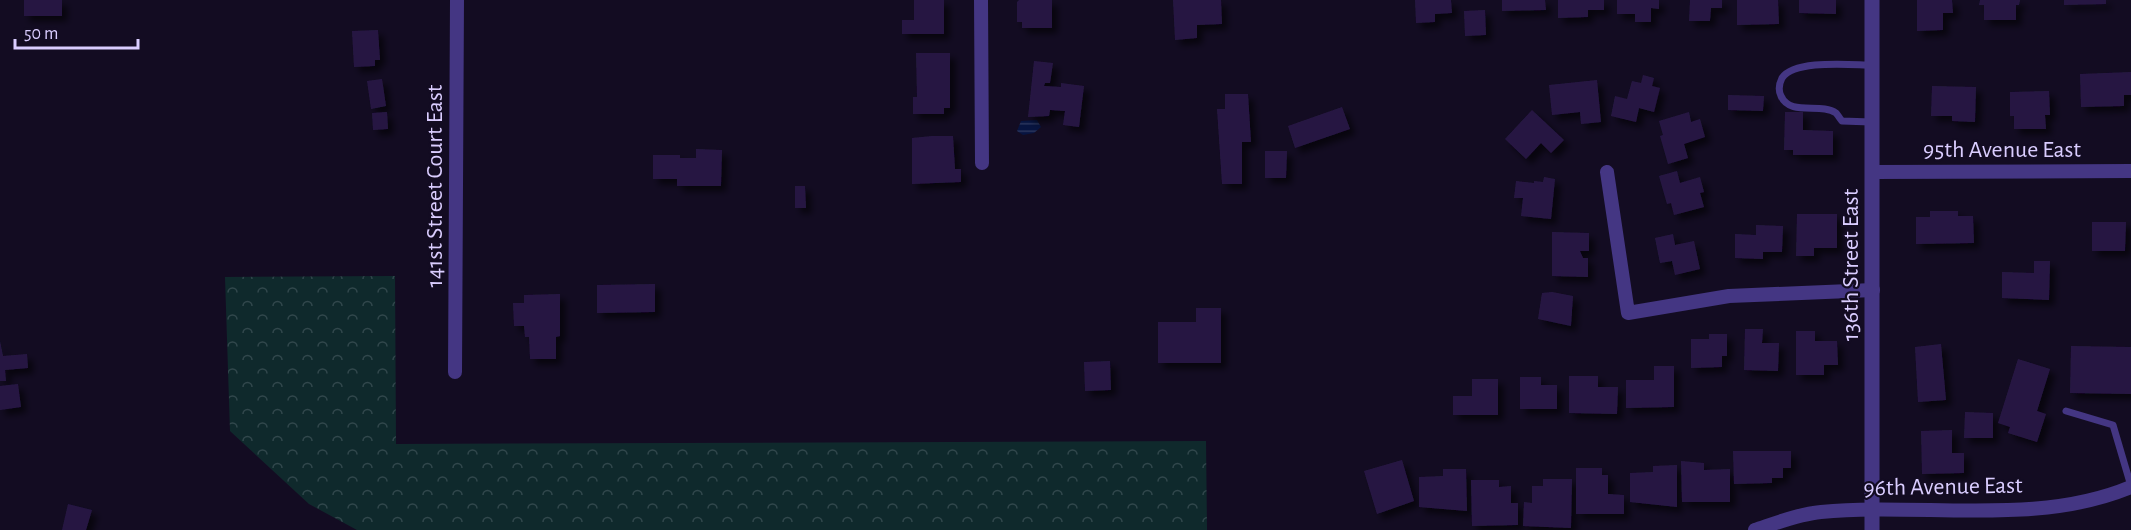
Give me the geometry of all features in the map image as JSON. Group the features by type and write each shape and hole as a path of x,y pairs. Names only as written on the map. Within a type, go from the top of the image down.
{"street":[{"name":"141st Street Court East","path":"455,372 458,0"},
{"path":"981,0 982,163"},
{"name":"136th Street East","path":"1872,0 1872,530"},
{"name":"95th Avenue East","path":"1873,171 2131,171"},
{"path":"1607,172 1628,313 1729,296 1873,290"},
{"name":"96th Avenue East","path":"1755,530 1819,512 2063,505 2102,499 2131,487"}],"lane":[{"path":"1873,65 1796,67 1781,79 1778,91 1783,101 1790,105 1825,109 1837,113 1842,121 1873,122"},
{"path":"2066,411 2113,425 2131,487"}],"green space":[{"path":"395,276 396,444 1206,441 1207,530 357,530 309,504 230,431 225,277"}],"shaded area":[{"path":"1037,120 1041,127 1034,133 1023,135 1017,131 1021,121"}],"building":[{"path":"24,0 62,0 62,16 24,16"},
{"path":"914,0 944,0 944,34 902,34 902,20 914,20"},
{"path":"1019,0 1052,0 1052,28 1022,28 1022,22 1017,22 1017,2"},
{"path":"1173,0 1221,0 1222,24 1197,25 1197,38 1175,40"},
{"path":"1415,0 1451,0 1452,13 1435,14 1435,22 1416,23"},
{"path":"1502,0 1545,0 1546,10 1502,11"},
{"path":"1558,0 1604,0 1604,10 1588,10 1588,17 1558,18"},
{"path":"1617,0 1659,0 1659,9 1651,8 1651,22 1635,22 1635,14 1617,14"},
{"path":"1690,0 1722,0 1722,8 1711,8 1710,21 1689,21"},
{"path":"1737,0 1778,0 1779,24 1737,25"},
{"path":"1799,0 1836,0 1836,14 1799,13"},
{"path":"1917,0 1952,0 1953,13 1943,13 1943,30 1917,31"},
{"path":"1980,0 2020,0 2019,5 2016,5 2016,20 1984,20 1984,5 1979,5"},
{"path":"2064,0 2106,0 2106,4 2064,5"},
{"path":"1485,10 1486,35 1465,36 1464,11"},
{"path":"378,30 380,60 375,60 375,66 354,67 352,31"},
{"path":"916,53 950,53 950,108 944,108 944,114 913,114 913,97 917,97"},
{"path":"1034,61 1053,63 1050,83 1045,83 1044,86 1061,87 1061,83 1084,86 1079,127 1063,125 1065,111 1050,110 1049,116 1028,117"},
{"path":"2131,72 2131,95 2124,95 2124,106 2081,107 2080,74"},
{"path":"1643,75 1654,78 1652,86 1660,88 1654,112 1639,108 1636,122 1611,116 1615,96 1627,99 1632,81 1641,83"},
{"path":"382,79 386,106 371,109 367,81"},
{"path":"1597,80 1601,122 1581,124 1580,112 1552,115 1549,85"},
{"path":"1932,86 1976,87 1975,122 1952,121 1952,116 1931,116"},
{"path":"2049,91 2050,115 2045,115 2046,129 2014,129 2014,116 2010,116 2010,92"},
{"path":"1225,94 1248,94 1251,142 1242,142 1242,184 1222,184 1217,109 1225,109"},
{"path":"1728,95 1764,96 1763,111 1728,110"},
{"path":"1342,107 1350,129 1295,148 1288,126"},
{"path":"1532,110 1564,140 1551,153 1541,143 1526,159 1505,139"},
{"path":"387,112 388,129 373,130 372,113"},
{"path":"1689,112 1691,122 1700,119 1705,137 1684,144 1688,158 1668,164 1660,136 1663,135 1659,121"},
{"path":"1785,112 1803,112 1803,130 1833,131 1833,155 1793,155 1793,150 1784,150"},
{"path":"953,136 955,169 961,169 961,182 912,184 912,138"},
{"path":"696,149 722,150 721,186 677,186 677,179 653,179 653,155 680,155 680,158 696,158"},
{"path":"1265,151 1287,151 1286,178 1265,178"},
{"path":"1677,171 1680,183 1700,177 1704,192 1700,193 1704,207 1674,215 1671,203 1667,204 1659,176"},
{"path":"1544,177 1555,179 1551,219 1521,216 1523,198 1514,198 1516,181 1543,182"},
{"path":"795,186 805,186 806,208 795,208"},
{"path":"1930,211 1958,211 1958,216 1973,216 1974,243 1916,244 1916,217 1930,217"},
{"path":"1797,214 1837,214 1837,248 1814,248 1814,256 1796,256"},
{"path":"2092,222 2126,222 2125,251 2092,251"},
{"path":"1756,225 1783,226 1782,252 1763,252 1763,259 1735,258 1735,234 1756,235"},
{"path":"1552,232 1589,233 1589,251 1580,251 1583,258 1588,258 1588,277 1552,276"},
{"path":"1673,234 1675,245 1694,241 1700,269 1675,275 1672,261 1660,263 1655,238"},
{"path":"2034,261 2050,261 2049,300 2002,298 2002,272 2034,273"},
{"path":"655,284 655,312 597,313 597,285"},
{"path":"1552,292 1573,296 1571,326 1538,319 1542,293"},
{"path":"560,294 560,336 556,337 556,359 530,359 529,337 525,337 524,326 514,326 513,303 524,303 524,295"},
{"path":"1196,308 1221,308 1221,363 1158,363 1158,322 1196,322"},
{"path":"1745,329 1763,329 1762,343 1779,343 1778,371 1744,370"},
{"path":"1796,331 1815,331 1815,341 1837,341 1838,365 1824,365 1824,375 1796,375"},
{"path":"1709,334 1727,334 1727,356 1722,356 1722,367 1691,368 1691,339 1709,339"},
{"path":"0,341 3,356 27,354 28,368 5,370 6,381 0,381"},
{"path":"1941,344 1946,400 1918,402 1915,347"},
{"path":"2071,346 2131,347 2131,394 2070,393"},
{"path":"2018,359 2050,369 2037,411 2046,414 2037,442 2008,433 2010,427 1998,423"},
{"path":"1110,361 1111,390 1085,391 1084,362"},
{"path":"1654,366 1674,366 1674,407 1626,408 1626,380 1654,380"},
{"path":"1569,376 1598,376 1598,387 1618,387 1617,414 1569,413"},
{"path":"1520,377 1541,377 1541,385 1557,385 1557,409 1520,409"},
{"path":"1472,379 1498,379 1498,415 1453,415 1453,396 1472,396"},
{"path":"18,384 21,407 0,410 0,386"},
{"path":"1965,412 1993,413 1993,438 1964,438"},
{"path":"1952,430 1952,453 1964,453 1964,473 1922,474 1921,431"},
{"path":"1733,451 1791,451 1791,468 1783,468 1783,478 1772,478 1772,483 1734,484"},
{"path":"1402,460 1414,501 1377,514 1364,471"},
{"path":"1681,461 1704,463 1704,470 1730,469 1730,502 1682,502"},
{"path":"1677,465 1677,507 1630,502 1630,473 1653,472 1653,466"},
{"path":"1576,468 1602,468 1602,475 1608,475 1608,494 1624,495 1624,514 1576,514"},
{"path":"1443,469 1466,469 1467,511 1419,507 1419,477 1443,476"},
{"path":"1543,479 1572,479 1571,528 1523,526 1524,502 1532,503 1532,486 1543,486"},
{"path":"1471,480 1499,480 1499,487 1511,486 1511,503 1518,503 1518,525 1472,526"},
{"path":"68,504 92,510 86,530 62,530"}]}
